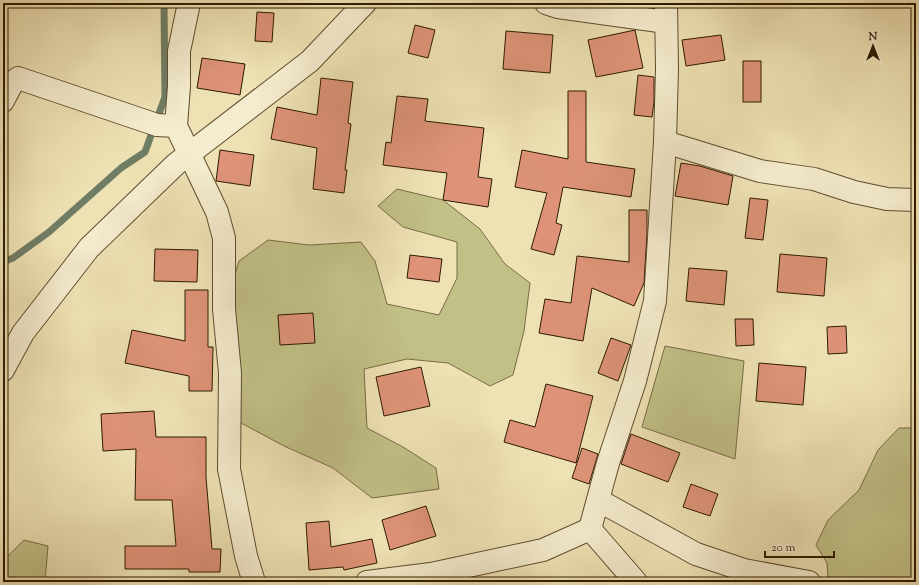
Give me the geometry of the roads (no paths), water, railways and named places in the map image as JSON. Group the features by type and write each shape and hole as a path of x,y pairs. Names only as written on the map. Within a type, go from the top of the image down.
{"street":[{"path":"189,3 179,51 179,86 176,126 217,212 224,238 224,309 230,373 229,469 246,556 254,582"},
{"path":"3,370 23,334 88,248 189,153 310,61 365,3"},
{"path":"367,582 431,574 543,550 590,528 608,463 635,381 655,301 665,142 667,69 666,12 558,7 546,3"},
{"path":"3,101 13,82 18,78 157,125 176,126"},
{"path":"665,142 760,171 814,179 854,192 887,199 916,200"},
{"path":"598,500 696,554 744,570 809,582"},
{"path":"590,528 636,582"}],"waterway":[{"path":"3,262 13,258 49,232 121,168 145,152 165,97 164,3"}]}
